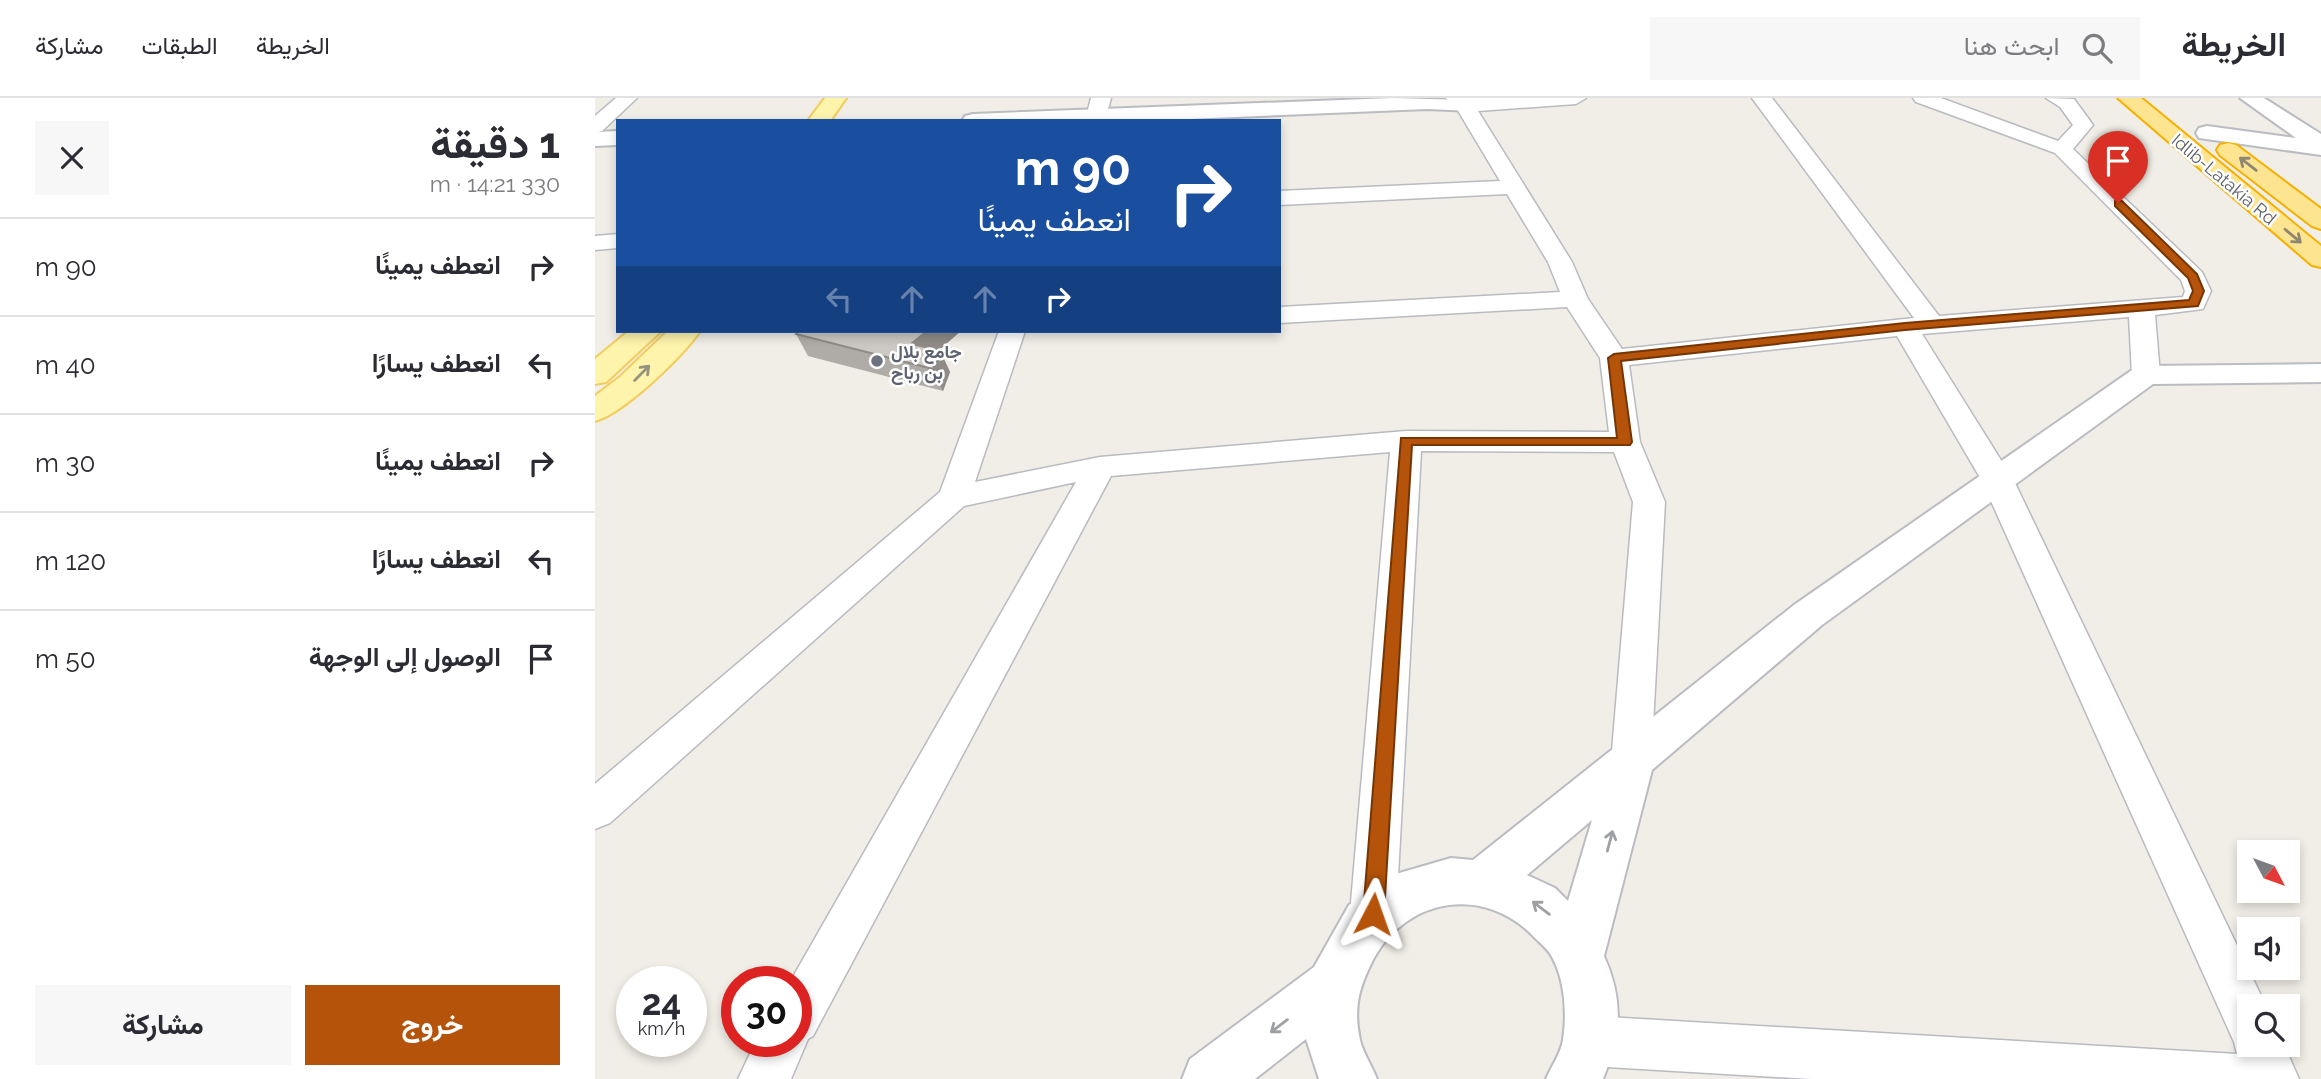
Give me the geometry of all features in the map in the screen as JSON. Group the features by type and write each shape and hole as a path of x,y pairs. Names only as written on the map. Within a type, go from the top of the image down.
{"highway":[{"name":"Idlib-Latakia Rd","path":"2128,98 2321,259"},
{"name":"Idlib-Latakia Rd","path":"2184,115 2321,221"}],"main road":[{"path":"823,119 846,108"},
{"path":"595,375 644,333"},
{"path":"595,411 631,384 683,333"}],"street":[{"path":"595,127 627,98"},
{"path":"998,119 1098,111 1576,98"},
{"path":"1762,98 1918,326 1998,481 2237,998"},
{"path":"1614,358 1918,326 2194,304 2198,291 2193,276 2063,149 1923,98"},
{"path":"2056,98 2067,103 2083,125 2063,149"},
{"path":"2251,98 2321,146"},
{"path":"1281,120 1432,112 1461,102"},
{"path":"1461,102 1560,262 1575,299 1614,358 1625,442 1649,502 1631,762 1579,954"},
{"path":"2184,115 2321,146"},
{"path":"595,139 616,138"},
{"path":"595,155 616,154"},
{"path":"1281,198 1515,187"},
{"path":"595,243 616,241"},
{"path":"1281,315 1575,299"},
{"path":"2142,310 2147,375"},
{"path":"954,497 1011,333"},
{"path":"1483,881 1808,615 2147,375 2321,373"},
{"path":"595,810 954,497 1100,467 1406,441 1625,442"},
{"path":"1373,914 1406,441"},
{"path":"812,990 1100,467"},
{"path":"1349,1079 1343,1070 1330,1027 1333,985 1347,946 1373,914 1405,891 1443,880 1483,881 1522,894 1555,919 1579,954 1592,996 1582,1060 2237,1079"},
{"path":"1210,1079 1333,985"},
{"path":"763,1079 775,1057"},
{"path":"2264,1057 2274,1079"}],"building":[{"path":"925,333 911,344 940,350 933,369 796,334"}],"place":[{"name":"جامع بلال بن رباح","path":"877,361"}],"route":[{"path":"1373,914 1406,441 1625,442 1614,358 1905,327 2194,304 2198,291 2193,276 2118,203"}]}
